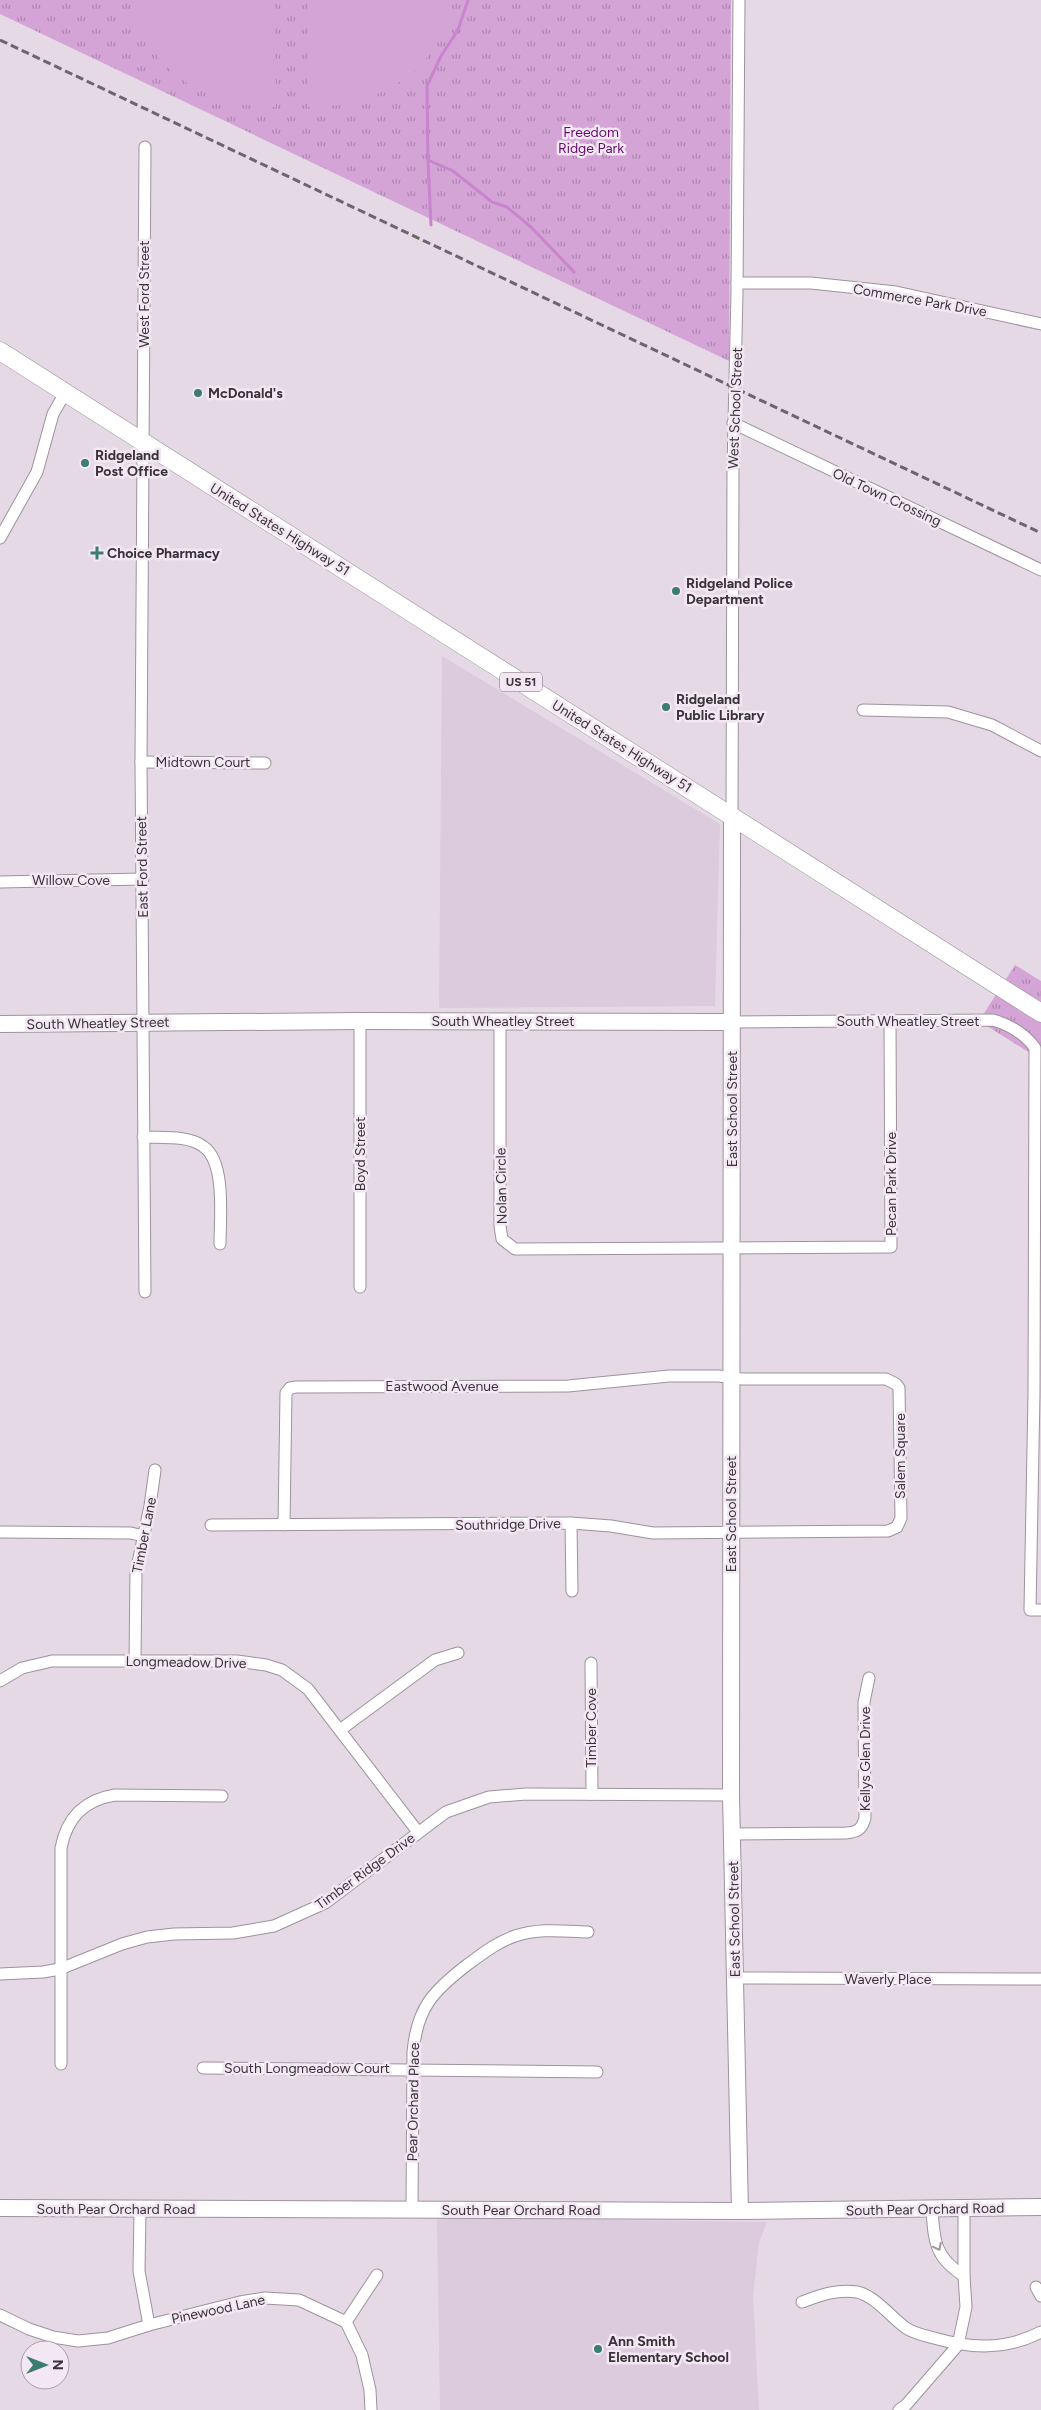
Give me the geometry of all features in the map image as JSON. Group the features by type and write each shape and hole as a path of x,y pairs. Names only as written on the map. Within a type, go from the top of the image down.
{"main road":[{"name":"United States Highway 51","path":"0,351 1041,1014"}],"street":[{"name":"West School Street","path":"732,816 733,423 737,283 739,0"},
{"name":"West Ford Street","path":"144,442 145,146"},
{"name":"Commerce Park Drive","path":"737,283 812,283 896,292 1041,324"},
{"path":"0,538 37,472 53,414 65,393"},
{"name":"Old Town Crossing","path":"733,423 1041,570"},
{"name":"East Ford Street","path":"144,442 140,762 143,879 145,1292"},
{"path":"863,710 948,712 992,724 1041,752"},
{"name":"Midtown Court","path":"140,762 265,762"},
{"name":"East School Street","path":"732,816 731,1795 740,2211"},
{"name":"Willow Cove","path":"0,882 143,879"},
{"name":"South Wheatley Street","path":"0,1024 360,1021 732,1022 994,1020 1006,1024 1028,1039 1035,1048 1038,1213"},
{"name":"Boyd Street","path":"360,1021 360,1287"},
{"name":"Nolan Circle","path":"500,1021 500,1226 502,1239 515,1248 732,1247"},
{"name":"Pecan Park Drive","path":"732,1247 891,1247 890,1021"},
{"path":"144,1137 184,1139 204,1146 214,1158 219,1179 220,1244"},
{"path":"1035,1610 1038,1213"},
{"name":"Eastwood Avenue","path":"284,1525 286,1393 290,1388 568,1386 669,1376 731,1378"},
{"name":"Salem Square","path":"731,1378 886,1379 896,1384 900,1393 901,1518 896,1527 888,1531 731,1532"},
{"name":"Timber Lane","path":"135,1661 135,1580 150,1506 154,1470"},
{"path":"571,1523 572,1591"},
{"name":"Southridge Drive","path":"211,1525 571,1523 594,1524 654,1533 731,1532"},
{"path":"0,1532 131,1533 143,1536"},
{"path":"340,1730 435,1660 458,1653"},
{"name":"Longmeadow Drive","path":"0,1680 22,1668 38,1663 238,1661 266,1665 295,1678 308,1689 418,1832"},
{"name":"Timber Cove","path":"591,1663 592,1794"},
{"name":"Kellys Glen Drive","path":"732,1834 854,1833 863,1826 865,1818 864,1702 869,1678"},
{"name":"Timber Ridge Drive","path":"0,1974 43,1972 60,1969 122,1944 146,1937 251,1931 288,1921 325,1903 446,1812 489,1797 526,1794 731,1795"},
{"path":"61,2064 61,1848 63,1834 75,1814 92,1800 115,1795 222,1796"},
{"name":"Pear Orchard Place","path":"412,2209 412,2068 415,2033 427,2004 438,1988 484,1951 516,1936 531,1932 588,1932"},
{"name":"Waverly Place","path":"735,1978 1041,1979"},
{"name":"South Longmeadow Court","path":"203,2068 412,2068 597,2072"},
{"name":"South Pear Orchard Road","path":"0,2208 740,2211 1041,2207"},
{"path":"899,2410 906,2405 958,2345 966,2307 964,2208"},
{"path":"932,2209 933,2237 936,2246 954,2270 964,2276"},
{"path":"140,2210 139,2271 150,2325"},
{"path":"371,2410 370,2390 362,2355 346,2322 377,2275"},
{"path":"802,2302 833,2291 859,2292 881,2306 907,2329 958,2345 991,2348 1022,2341 1041,2332"},
{"name":"Pinewood Lane","path":"0,2314 29,2330 53,2337 78,2341 108,2338 150,2325 265,2298 298,2300 346,2322"}],"shaded area":[{"path":"442,656 720,824 715,1006 439,1008"},
{"name":"Ann Smith Elementary School","path":"437,2218 767,2222 759,2243 753,2296 759,2410 440,2410"}],"green space":[{"name":"Freedom Ridge Park","path":"0,0 731,0 729,361 0,14"},
{"path":"132,0 275,0 276,107 251,106 227,101 204,92 183,80 165,65 150,47 139,25"},
{"path":"308,0 453,0 446,26 434,48 419,66 401,81 381,92 358,101 308,107"},
{"path":"1015,965 1041,981 1041,1060 979,1021"}],"waterway":[{"path":"428,160 427,86 441,56 458,30 468,0"},
{"path":"431,225 428,160 453,171 492,202 507,207 531,227 574,272"}],"railway":[{"path":"0,40 1041,533"}],"place":[{"name":"McDonald's","path":"198,393"},
{"name":"Ridgeland Post Office","path":"85,463"},
{"name":"Choice Pharmacy","path":"97,553"},
{"name":"Ridgeland Police Department","path":"676,591"},
{"name":"Ridgeland Public Library","path":"666,707"},
{"name":"Ann Smith Elementary School","path":"598,2349"}]}
